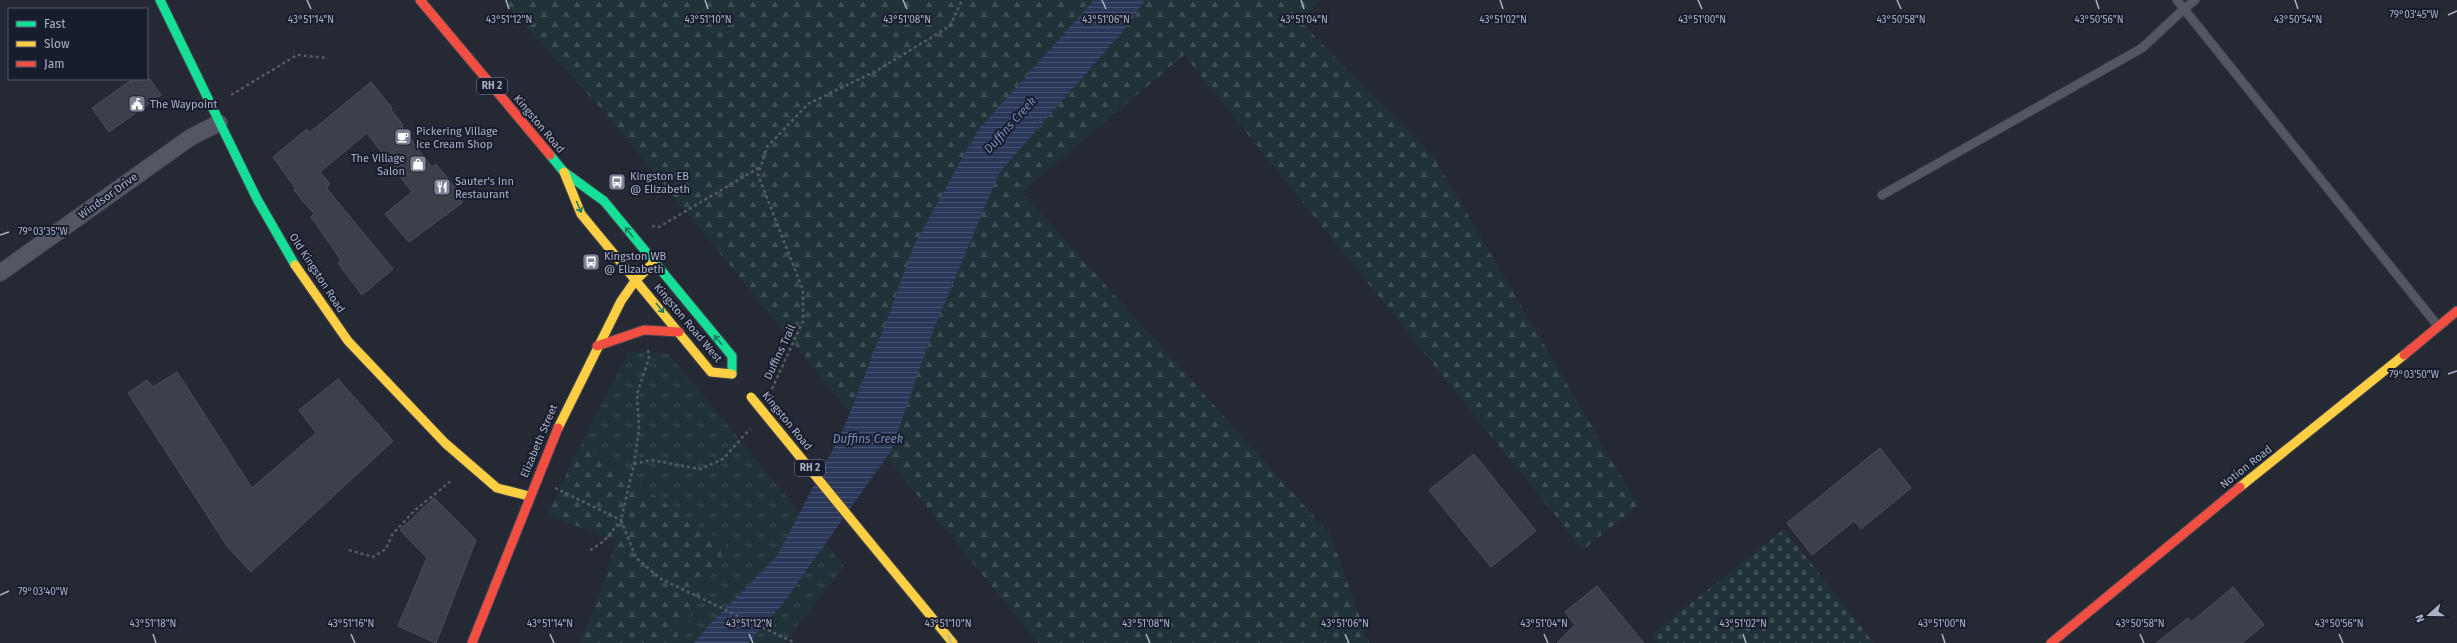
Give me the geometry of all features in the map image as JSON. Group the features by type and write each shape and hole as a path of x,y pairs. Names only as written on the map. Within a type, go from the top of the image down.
{"street":[{"name":"Old Kingston Road","path":"160,0 257,199 297,269 348,341 445,443 478,473 498,488 529,496"},
{"name":"Kingston Road","path":"420,0 564,172"},
{"name":"Windsor Drive","path":"0,273 191,137 219,123"},
{"name":"Kingston Road West","path":"564,172 604,201 653,263 732,356 734,377 711,372 635,278 612,253 582,214 564,172"},
{"name":"Elizabeth Street","path":"472,643 529,496 580,378 623,296 635,278 653,263"},
{"name":"Notion Road","path":"2051,643 2184,532 2348,402 2457,311"},
{"path":"598,346 644,330 679,332"},
{"name":"Kingston Road","path":"746,391 953,643"}],"lane":[{"path":"2178,0 2438,327"},
{"path":"1882,196 2142,48 2195,0"}],"path":[{"name":"Duffins Trail","path":"771,391 803,321 803,290 758,175 767,147 808,104 876,71 950,26 962,0"},
{"path":"231,95 297,55 328,58"},
{"path":"647,225 659,227 761,167"},
{"path":"589,551 604,540 621,520 634,464 639,429 638,394 649,358 647,345"},
{"path":"634,464 651,460 700,469 723,459 752,426"},
{"path":"350,550 373,557 386,549 392,535 414,511 451,481"},
{"path":"556,488 621,520 636,558 661,579 795,643"}],"green space":[{"path":"502,0 1321,0 1298,19 1434,157 1638,505 1583,550 1184,55 1022,192 1330,534 1369,643 1038,643 608,116"},
{"path":"643,350 669,354 844,566 785,643 674,643 727,545 580,445 628,353"},
{"path":"580,445 727,545 674,643 580,643 600,593 616,541 548,515"},
{"path":"1784,529 1874,643 1657,643 1651,635"}],"water":[{"name":"Duffins Creek","path":"1094,0 1145,0 1124,30 999,173 931,336 891,451 781,606 748,643 694,643 711,623 777,556 843,430 886,322 914,245 978,130"}],"building":[{"path":"150,79 161,95 109,132 92,108 132,80"},
{"path":"371,82 392,108 391,110 403,125 402,126 413,141 412,142 432,167 436,164 462,196 462,203 409,242 385,214 412,192 367,133 320,172 330,184 327,186 328,190 393,269 362,295 338,263 341,260 311,217 314,214 294,190 296,189 273,157 307,129 309,133"},
{"path":"177,372 252,488 316,433 299,410 338,379 393,441 251,572 227,546 128,393 147,380 153,387"},
{"path":"1880,448 1911,488 1861,529 1854,521 1812,555 1787,523"},
{"path":"1474,454 1536,531 1491,567 1429,490"},
{"path":"434,498 476,540 436,643 398,626 427,558 400,530"},
{"path":"1597,586 1644,643 1557,643 1575,625 1565,612"},
{"path":"2233,587 2264,625 2242,643 2156,643 2188,618 2191,622"}],"traffic: fast":[{"path":"160,0 257,199 295,265"},
{"path":"550,155 564,172 604,201 732,356 732,374"}],"traffic: slow":[{"path":"564,172 581,214 711,372 732,374"},
{"path":"558,428 621,301 635,281 653,263"},
{"path":"295,265 348,341 445,443 497,488 529,496"},
{"path":"2240,487 2404,355"},
{"path":"751,397 868,540"},
{"path":"868,540 953,643"}],"traffic: jam":[{"path":"420,0 550,155"},
{"path":"2404,355 2457,311"},
{"path":"597,346 644,330 679,332"},
{"path":"472,643 558,428"},
{"path":"2051,643 2240,487"}],"place":[{"name":"The Waypoint","path":"137,104"},
{"name":"Pickering Village Ice Cream Shop","path":"403,137"},
{"name":"The Village Salon","path":"418,164"},
{"name":"Kingston EB @ Elizabeth","path":"617,182"},
{"name":"Sauter's Inn Restaurant","path":"442,187"},
{"name":"Kingston WB @ Elizabeth","path":"591,262"}]}
